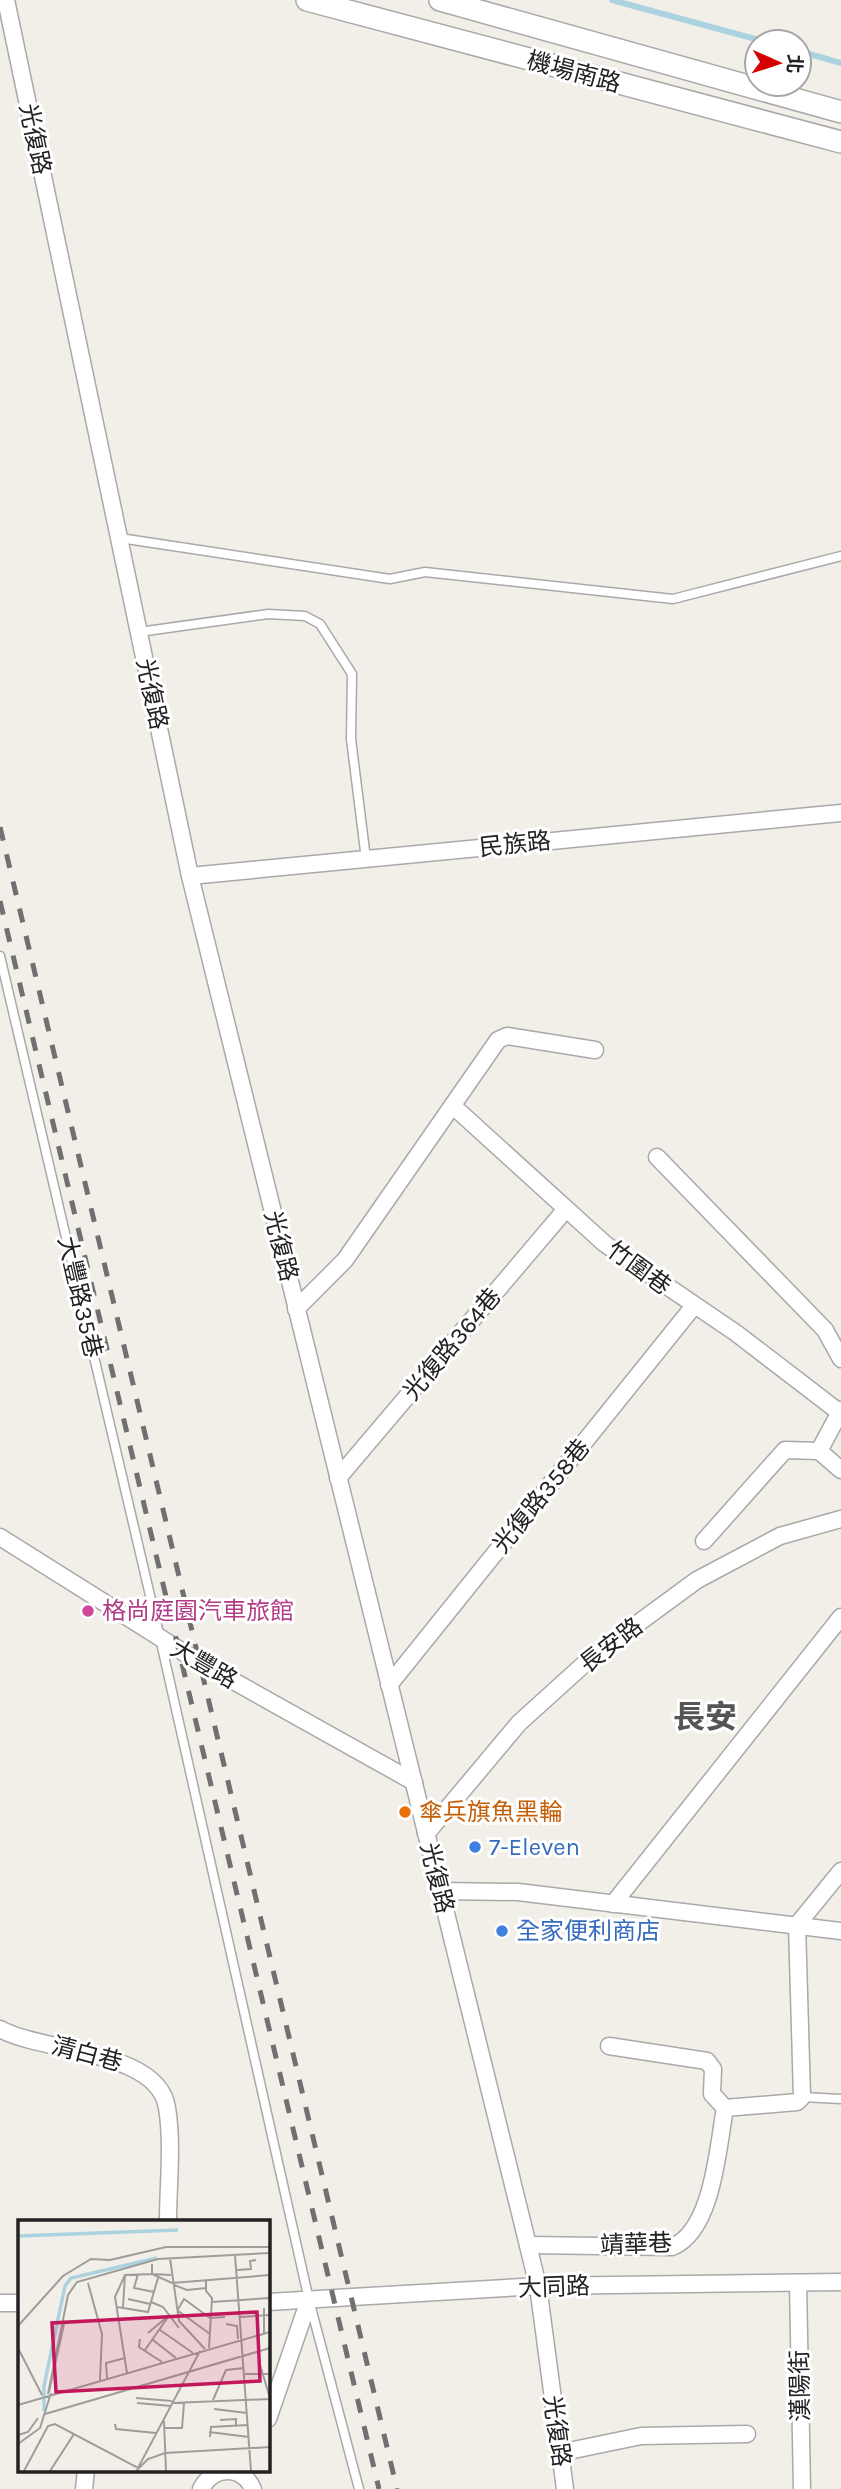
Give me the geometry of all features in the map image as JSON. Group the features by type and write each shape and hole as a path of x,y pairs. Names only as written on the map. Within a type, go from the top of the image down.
{"street":[{"name":"光復路","path":"6,0 190,876 538,2286 565,2489"},
{"name":"機場南路","path":"307,0 841,142"},
{"name":"機場南路","path":"440,0 841,112"},
{"name":"民族路","path":"190,876 841,813"},
{"path":"296,1309 345,1259 498,1040 508,1036 596,1050"},
{"name":"竹圍巷","path":"453,1106 605,1244 693,1307 736,1333 840,1411"},
{"path":"657,1157 825,1331 841,1359"},
{"name":"光復路364巷","path":"338,1478 566,1209"},
{"name":"光復路358巷","path":"389,1685 693,1307"},
{"path":"819,1451 840,1411"},
{"path":"705,1541 785,1450 819,1451 841,1470"},
{"name":"長安路","path":"426,1834 519,1723 592,1657 697,1580 780,1536 841,1519"},
{"name":"大豐路","path":"2,1542 160,1638 414,1782"},
{"path":"613,1904 841,1617"},
{"path":"609,2046 707,2061 713,2069 712,2094 725,2108 797,2102 802,2096 797,1925 841,1871"},
{"path":"440,1891 518,1892 841,1931"},
{"name":"清白巷","path":"0,2029 84,2055 128,2063 156,2083 167,2106 168,2220"},
{"name":"靖華巷","path":"528,2245 672,2247 684,2242 698,2223 719,2156 725,2108"},
{"name":"大同路","path":"270,2302 538,2286 841,2282"},
{"name":"漢陽街","path":"798,2283 802,2489"},
{"path":"270,2413 310,2300"},
{"path":"0,2303 18,2303"},
{"path":"559,2453 640,2436 747,2434"},
{"path":"201,2489 216,2472"},
{"path":"240,2472 253,2489"}],"lane":[{"path":"120,538 390,579 425,572 673,600 841,556"},
{"path":"139,632 268,614 304,615 320,624 352,674 351,738 366,859"},
{"name":"大豐路35巷","path":"0,956 160,1638 310,2300 359,2489"},
{"path":"802,2096 841,2099"}],"waterway":[{"path":"612,0 743,36"},
{"path":"813,55 841,63"}],"railway":[{"path":"0,827 397,2489"},
{"path":"0,901 379,2489"}],"place":[{"name":"格尚庭園汽車旅館","path":"88,1611"},
{"name":"傘兵旗魚黑輪","path":"405,1812"},
{"name":"7-Eleven","path":"475,1847"},
{"name":"全家便利商店","path":"502,1931"}],"district":[{"name":"長安","path":"705,1717"}]}
